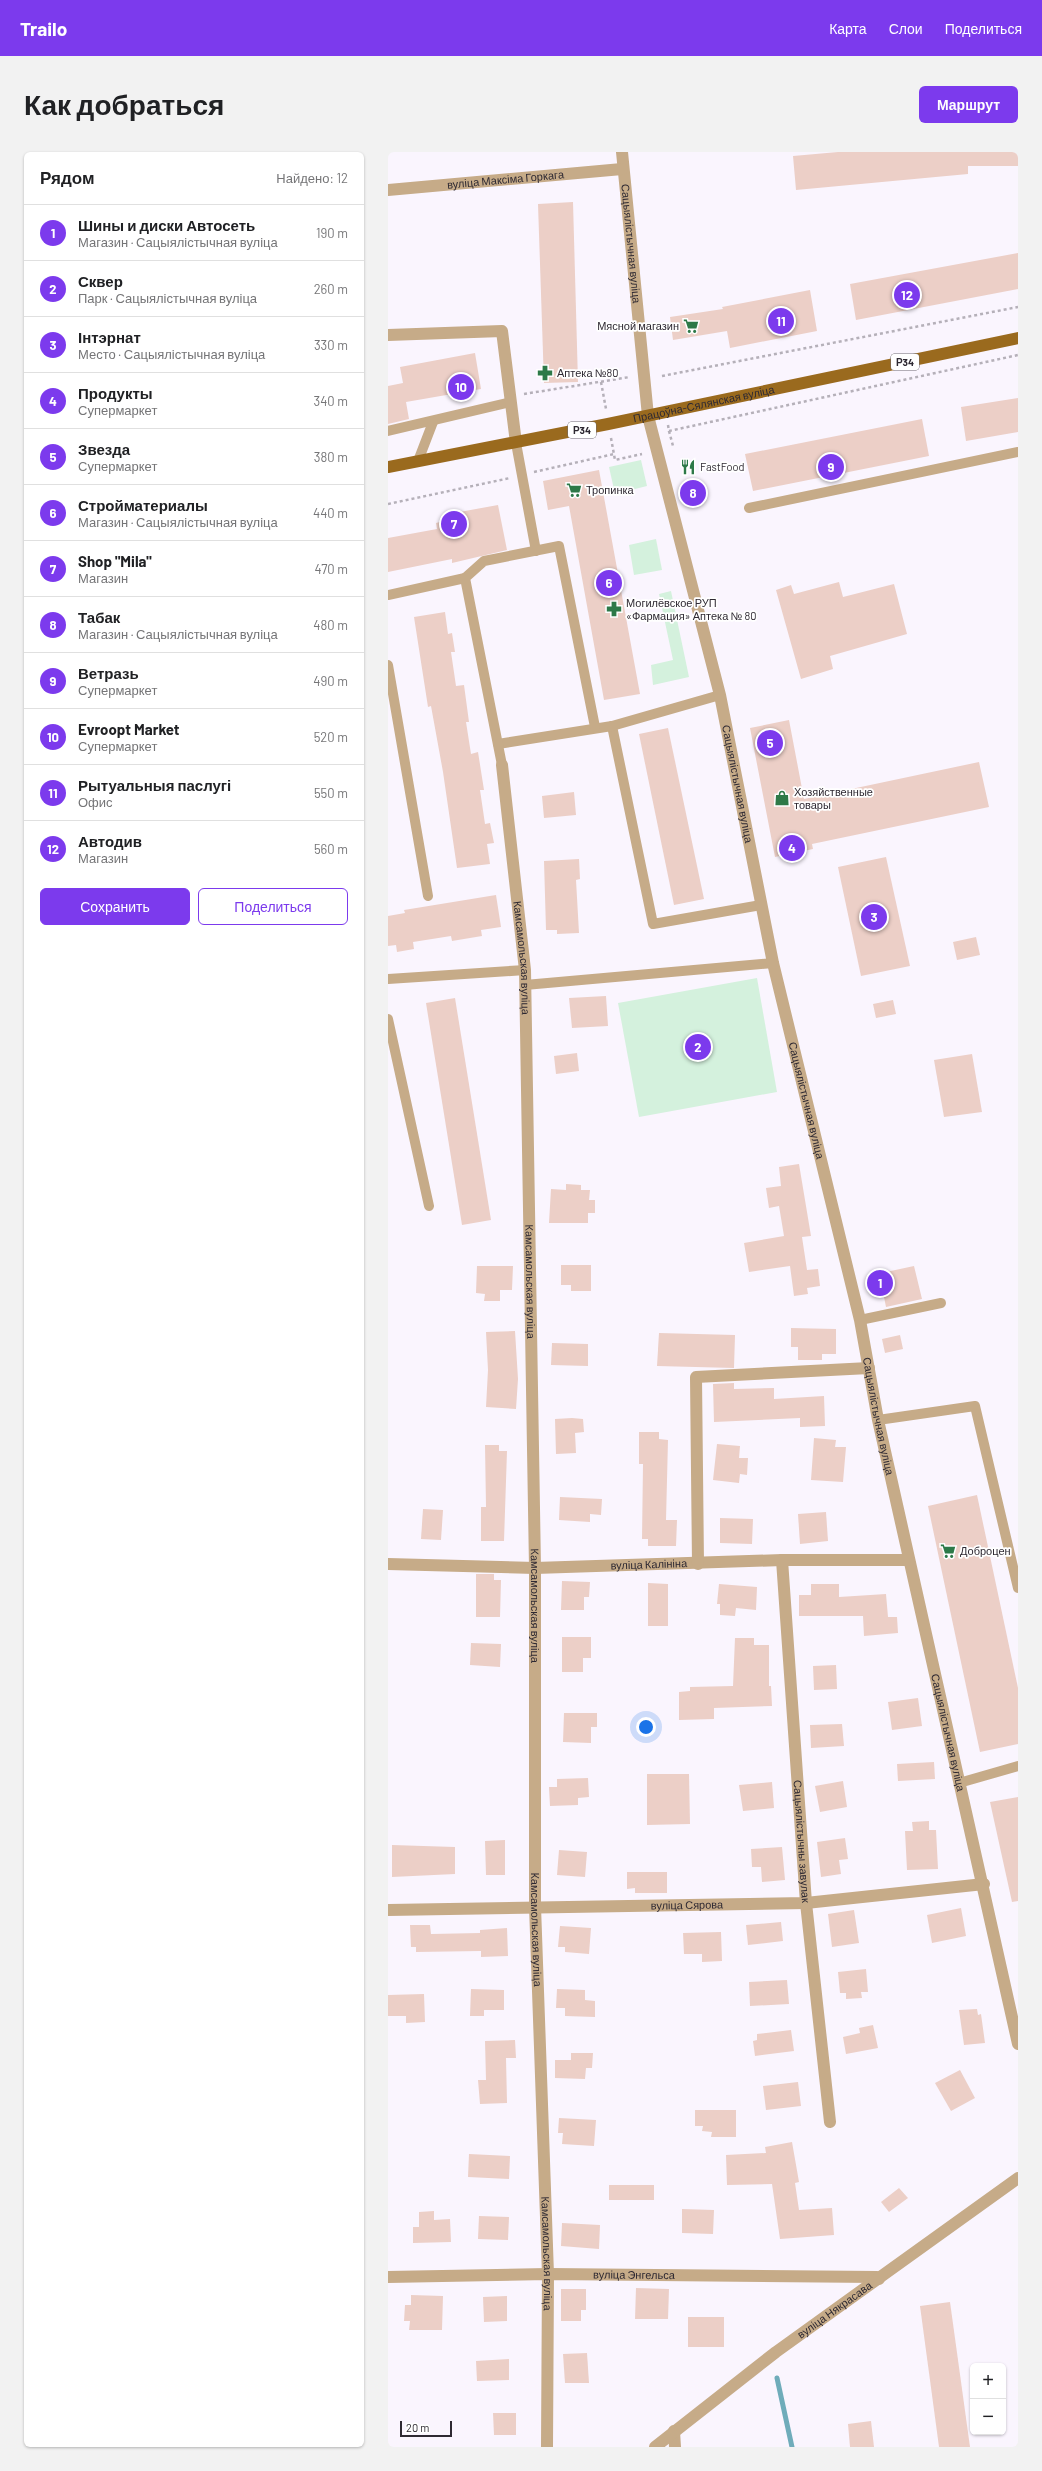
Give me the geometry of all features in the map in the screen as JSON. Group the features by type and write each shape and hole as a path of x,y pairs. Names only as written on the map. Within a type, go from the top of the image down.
{"main road":[{"name":"Працоўна-Сялянская вуліца","path":"388,467 648,416 1018,338"}],"street":[{"name":"Сацыялістычная вуліца","path":"622,152 622,169 648,416 720,695 772,963 860,1320 878,1420 959,1783 984,1884 1018,2044"},
{"name":"вуліца Максіма Горкага","path":"388,190 622,169"},
{"path":"388,335 502,331 516,443"},
{"name":"Камсамольская вуліца","path":"502,765 525,970 535,1568 535,1906 548,2274 547,2447"},
{"path":"698,1564 696,1377 869,1368"},
{"name":"вуліца Калініна","path":"388,1564 535,1568 698,1564 782,1560 909,1560"},
{"name":"Сацыялістычны завулак","path":"782,1560 806,1903 830,2122"},
{"name":"вуліца Сярова","path":"388,1910 535,1906 806,1903 984,1884"},
{"name":"вуліца Някрасава","path":"655,2447 776,2352 1018,2178"},
{"name":"вуліца Энгельса","path":"388,2277 548,2274 877,2277 879,2279"},
{"path":"674,2431 675,2447"}],"lane":[{"path":"388,431 433,422 511,399"},
{"path":"418,461 433,422"},
{"path":"516,443 536,551"},
{"path":"749,508 1018,452"},
{"path":"388,595 464,578 484,561 559,546 595,727"},
{"path":"464,578 502,765"},
{"path":"388,666 428,896"},
{"path":"498,744 595,727 612,726 720,695"},
{"path":"612,726 653,924 761,905"},
{"path":"525,985 772,963"},
{"path":"388,979 525,970"},
{"path":"388,1019 429,1206"},
{"path":"860,1320 941,1303"},
{"path":"878,1420 975,1406 1018,1588"},
{"path":"959,1783 1018,1766"}],"path":[{"path":"662,376 1018,306"},
{"path":"666,412 669,431 1018,355"},
{"path":"511,399 644,374"},
{"path":"388,504 614,454"}],"green space":[{"path":"641,460 647,486 615,494 609,467"},
{"path":"656,539 662,570 634,575 629,545"},
{"path":"671,591 689,677 653,685 651,665 673,660 659,594"},
{"path":"757,978 777,1092 639,1117 618,1003"}],"building":[{"path":"838,152 1018,152 1018,166 968,166 968,174 796,190 793,156"},
{"path":"573,202 578,382 544,383 538,204"},
{"path":"1018,253 1018,289 856,320 850,284"},
{"path":"810,290 817,331 730,348 727,331 673,340 670,317 723,309 722,307"},
{"path":"475,353 481,389 406,402 409,419 388,424 388,386 403,383 400,367"},
{"path":"1018,398 1018,432 966,441 961,407"},
{"path":"922,419 929,456 753,491 745,454"},
{"path":"599,470 640,694 604,700 569,506 548,510 543,481"},
{"path":"498,505 507,550 452,563 452,559 388,572 388,538 437,529 436,523 444,521 443,515"},
{"path":"839,582 843,597 894,584 907,634 830,656 833,669 801,679 776,590 791,585 794,594"},
{"path":"445,612 448,634 452,633 455,652 451,652 456,686 464,685 469,722 466,722 471,754 478,752 484,790 480,790 485,824 490,823 494,843 487,844 490,864 457,868 443,772 431,706 428,707 414,617"},
{"path":"789,720 804,799 979,762 989,807 812,844 813,849 775,857 750,728"},
{"path":"668,728 704,899 674,905 639,734"},
{"path":"574,792 576,815 544,818 542,796"},
{"path":"886,857 910,966 861,976 838,867"},
{"path":"579,859 580,879 576,880 579,933 557,934 557,930 546,930 544,861"},
{"path":"496,895 501,927 481,930 482,936 452,941 451,936 413,942 414,949 397,952 396,945 388,946 388,916 405,913 404,910"},
{"path":"976,937 980,955 957,960 953,942"},
{"path":"606,996 608,1026 572,1028 569,998"},
{"path":"455,998 491,1220 462,1225 426,1003"},
{"path":"893,1000 896,1014 876,1018 873,1004"},
{"path":"577,1053 579,1071 556,1074 554,1056"},
{"path":"972,1054 982,1112 944,1117 934,1060"},
{"path":"799,1164 811,1236 802,1237 807,1270 818,1269 820,1286 807,1288 808,1294 794,1296 790,1266 749,1272 744,1243 784,1236 779,1206 769,1208 766,1188 781,1186 779,1167"},
{"path":"566,1184 581,1185 581,1190 590,1190 589,1200 595,1200 595,1213 588,1213 588,1223 549,1223 551,1189 566,1190"},
{"path":"561,1265 591,1265 591,1291 571,1291 571,1285 561,1285"},
{"path":"477,1266 513,1266 512,1290 500,1290 500,1301 484,1301 485,1294 476,1293"},
{"path":"914,1266 922,1299 886,1307 883,1292 876,1294 872,1275"},
{"path":"791,1328 836,1329 836,1354 822,1354 822,1360 798,1360 798,1347 791,1347"},
{"path":"515,1331 518,1379 516,1409 486,1407 488,1370 486,1332"},
{"path":"659,1333 735,1335 734,1368 657,1366"},
{"path":"900,1335 903,1349 885,1353 882,1339"},
{"path":"552,1343 588,1344 588,1366 551,1365"},
{"path":"734,1383 734,1389 774,1388 774,1399 824,1396 825,1426 800,1427 800,1418 714,1422 713,1384"},
{"path":"555,1419 583,1419 584,1432 575,1433 576,1453 556,1454"},
{"path":"639,1432 659,1432 659,1439 668,1440 666,1520 677,1520 676,1546 648,1546 648,1539 642,1539 643,1464 639,1464"},
{"path":"814,1438 836,1440 835,1447 846,1447 843,1482 811,1480"},
{"path":"717,1444 740,1446 739,1458 748,1458 747,1475 740,1474 739,1483 713,1480"},
{"path":"485,1445 499,1445 499,1451 507,1451 504,1541 481,1541 481,1507 486,1507"},
{"path":"977,1495 1018,1688 1018,1744 980,1752 928,1506"},
{"path":"560,1497 602,1499 601,1515 590,1514 590,1522 559,1520"},
{"path":"423,1509 443,1510 441,1540 421,1539"},
{"path":"826,1512 828,1541 800,1544 798,1514"},
{"path":"720,1518 753,1519 752,1544 720,1543"},
{"path":"476,1574 494,1574 494,1580 501,1580 500,1617 476,1617"},
{"path":"562,1581 590,1582 589,1597 584,1597 584,1610 561,1610"},
{"path":"648,1583 668,1584 668,1626 648,1626"},
{"path":"719,1584 757,1587 756,1610 736,1608 735,1616 720,1615 720,1604 717,1604"},
{"path":"811,1584 839,1584 839,1597 886,1594 888,1617 897,1617 898,1633 864,1636 863,1616 799,1616 799,1595 811,1595"},
{"path":"562,1637 591,1637 591,1658 583,1658 583,1672 562,1672"},
{"path":"735,1638 754,1638 754,1645 769,1645 769,1686 771,1686 772,1706 714,1708 714,1719 679,1720 679,1692 690,1691 690,1687 733,1686"},
{"path":"471,1643 501,1644 500,1667 470,1665"},
{"path":"836,1665 837,1689 814,1690 813,1666"},
{"path":"918,1698 922,1726 892,1730 888,1702"},
{"path":"564,1713 597,1713 597,1727 591,1727 591,1743 563,1742"},
{"path":"842,1724 844,1746 811,1748 810,1725"},
{"path":"934,1762 935,1779 898,1781 897,1764"},
{"path":"647,1774 689,1774 690,1824 647,1825"},
{"path":"588,1778 589,1797 578,1798 578,1805 550,1806 549,1787 557,1787 557,1779"},
{"path":"843,1781 847,1807 820,1812 815,1786"},
{"path":"772,1782 774,1808 743,1811 739,1785"},
{"path":"1018,1797 1018,1901 1012,1902 990,1802"},
{"path":"929,1821 929,1830 936,1830 938,1869 907,1870 905,1831 913,1831 912,1822"},
{"path":"845,1838 848,1859 839,1860 841,1874 821,1877 817,1842"},
{"path":"505,1840 505,1875 486,1875 485,1841"},
{"path":"392,1845 455,1847 455,1874 392,1877"},
{"path":"782,1847 785,1880 762,1882 761,1867 752,1867 751,1849"},
{"path":"559,1850 587,1852 585,1877 557,1875"},
{"path":"627,1872 667,1872 667,1893 635,1893 635,1888 627,1889"},
{"path":"961,1908 966,1936 932,1943 927,1915"},
{"path":"854,1910 859,1943 832,1947 828,1914"},
{"path":"781,1922 783,1941 748,1945 746,1925"},
{"path":"410,1925 430,1925 431,1934 480,1933 480,1930 507,1928 508,1956 481,1957 481,1951 416,1952 416,1947 411,1947"},
{"path":"560,1926 591,1928 589,1954 565,1952 565,1947 558,1947"},
{"path":"721,1932 722,1961 702,1962 702,1954 684,1954 683,1933"},
{"path":"866,1969 868,1992 861,1992 862,1998 846,1999 846,1993 840,1993 838,1972"},
{"path":"787,1980 789,2004 750,2006 749,1982"},
{"path":"471,1989 504,1990 504,2010 484,2010 484,2016 470,2016"},
{"path":"557,1989 585,1990 585,2000 595,2001 595,2017 565,2016 565,2008 556,2008"},
{"path":"424,1994 425,2022 406,2023 406,2016 388,2016 388,1995"},
{"path":"977,2009 978,2015 981,2014 985,2043 964,2045 959,2010"},
{"path":"873,2025 878,2048 846,2054 843,2037 860,2033 859,2028"},
{"path":"791,2030 794,2051 755,2056 753,2041 757,2040 757,2034"},
{"path":"515,2040 516,2058 506,2058 507,2103 480,2104 478,2080 486,2080 485,2041"},
{"path":"571,2053 593,2053 592,2068 586,2068 585,2079 555,2078 555,2060 571,2060"},
{"path":"960,2070 975,2098 951,2111 935,2083"},
{"path":"798,2082 801,2106 766,2110 763,2086"},
{"path":"695,2110 736,2110 736,2137 711,2137 712,2132 702,2131 703,2126 695,2126"},
{"path":"559,2118 596,2120 594,2146 562,2144 563,2133 558,2133"},
{"path":"792,2142 799,2182 795,2183 799,2210 832,2208 834,2235 780,2239 772,2184 727,2185 726,2155 766,2153 765,2147"},
{"path":"469,2154 510,2156 509,2179 468,2177"},
{"path":"609,2185 654,2185 654,2200 609,2200"},
{"path":"899,2188 908,2198 889,2212 881,2202"},
{"path":"682,2209 714,2210 713,2234 682,2233"},
{"path":"434,2211 434,2220 450,2219 451,2242 413,2243 413,2227 419,2227 419,2212"},
{"path":"479,2216 509,2217 508,2240 478,2239"},
{"path":"562,2223 600,2225 599,2249 561,2246"},
{"path":"636,2288 669,2289 668,2319 635,2319"},
{"path":"561,2289 586,2289 586,2310 581,2310 581,2321 561,2321"},
{"path":"411,2295 443,2296 442,2330 409,2330 410,2321 404,2321 405,2305 411,2305"},
{"path":"507,2296 507,2321 484,2322 483,2297"},
{"path":"950,2302 970,2447 939,2447 920,2306"},
{"path":"688,2317 724,2317 724,2347 688,2347"},
{"path":"587,2353 589,2383 565,2383 563,2354"},
{"path":"509,2359 509,2380 477,2381 476,2361"},
{"path":"493,2413 516,2413 516,2435 494,2435"},
{"path":"871,2421 874,2447 850,2447 848,2424"}],"waterway":[{"path":"777,2378 792,2447"}],"place":[{"name":"Автодив","path":"907,295"},
{"name":"Рытуальныя паслугі","path":"781,321"},
{"name":"Мясной магазин","path":"691,326"},
{"name":"Аптека №80","path":"545,373"},
{"name":"Evroopt Market","path":"461,387"},
{"name":"FastFood","path":"688,467"},
{"name":"Ветразь","path":"831,467"},
{"name":"Тропинка","path":"574,490"},
{"name":"Табак","path":"693,493"},
{"name":"Shop \"Mila\"","path":"454,524"},
{"name":"Стройматериалы","path":"609,583"},
{"name":"Могилёвское РУП «Фармация» Аптека № 80","path":"614,609"},
{"name":"Звезда","path":"770,743"},
{"name":"Хозяйственные товары","path":"782,798"},
{"name":"Продукты","path":"792,848"},
{"name":"Інтэрнат","path":"874,917"},
{"name":"Сквер","path":"698,1047"},
{"name":"Шины и диски Автосеть","path":"880,1283"},
{"name":"Доброцен","path":"948,1551"}]}
